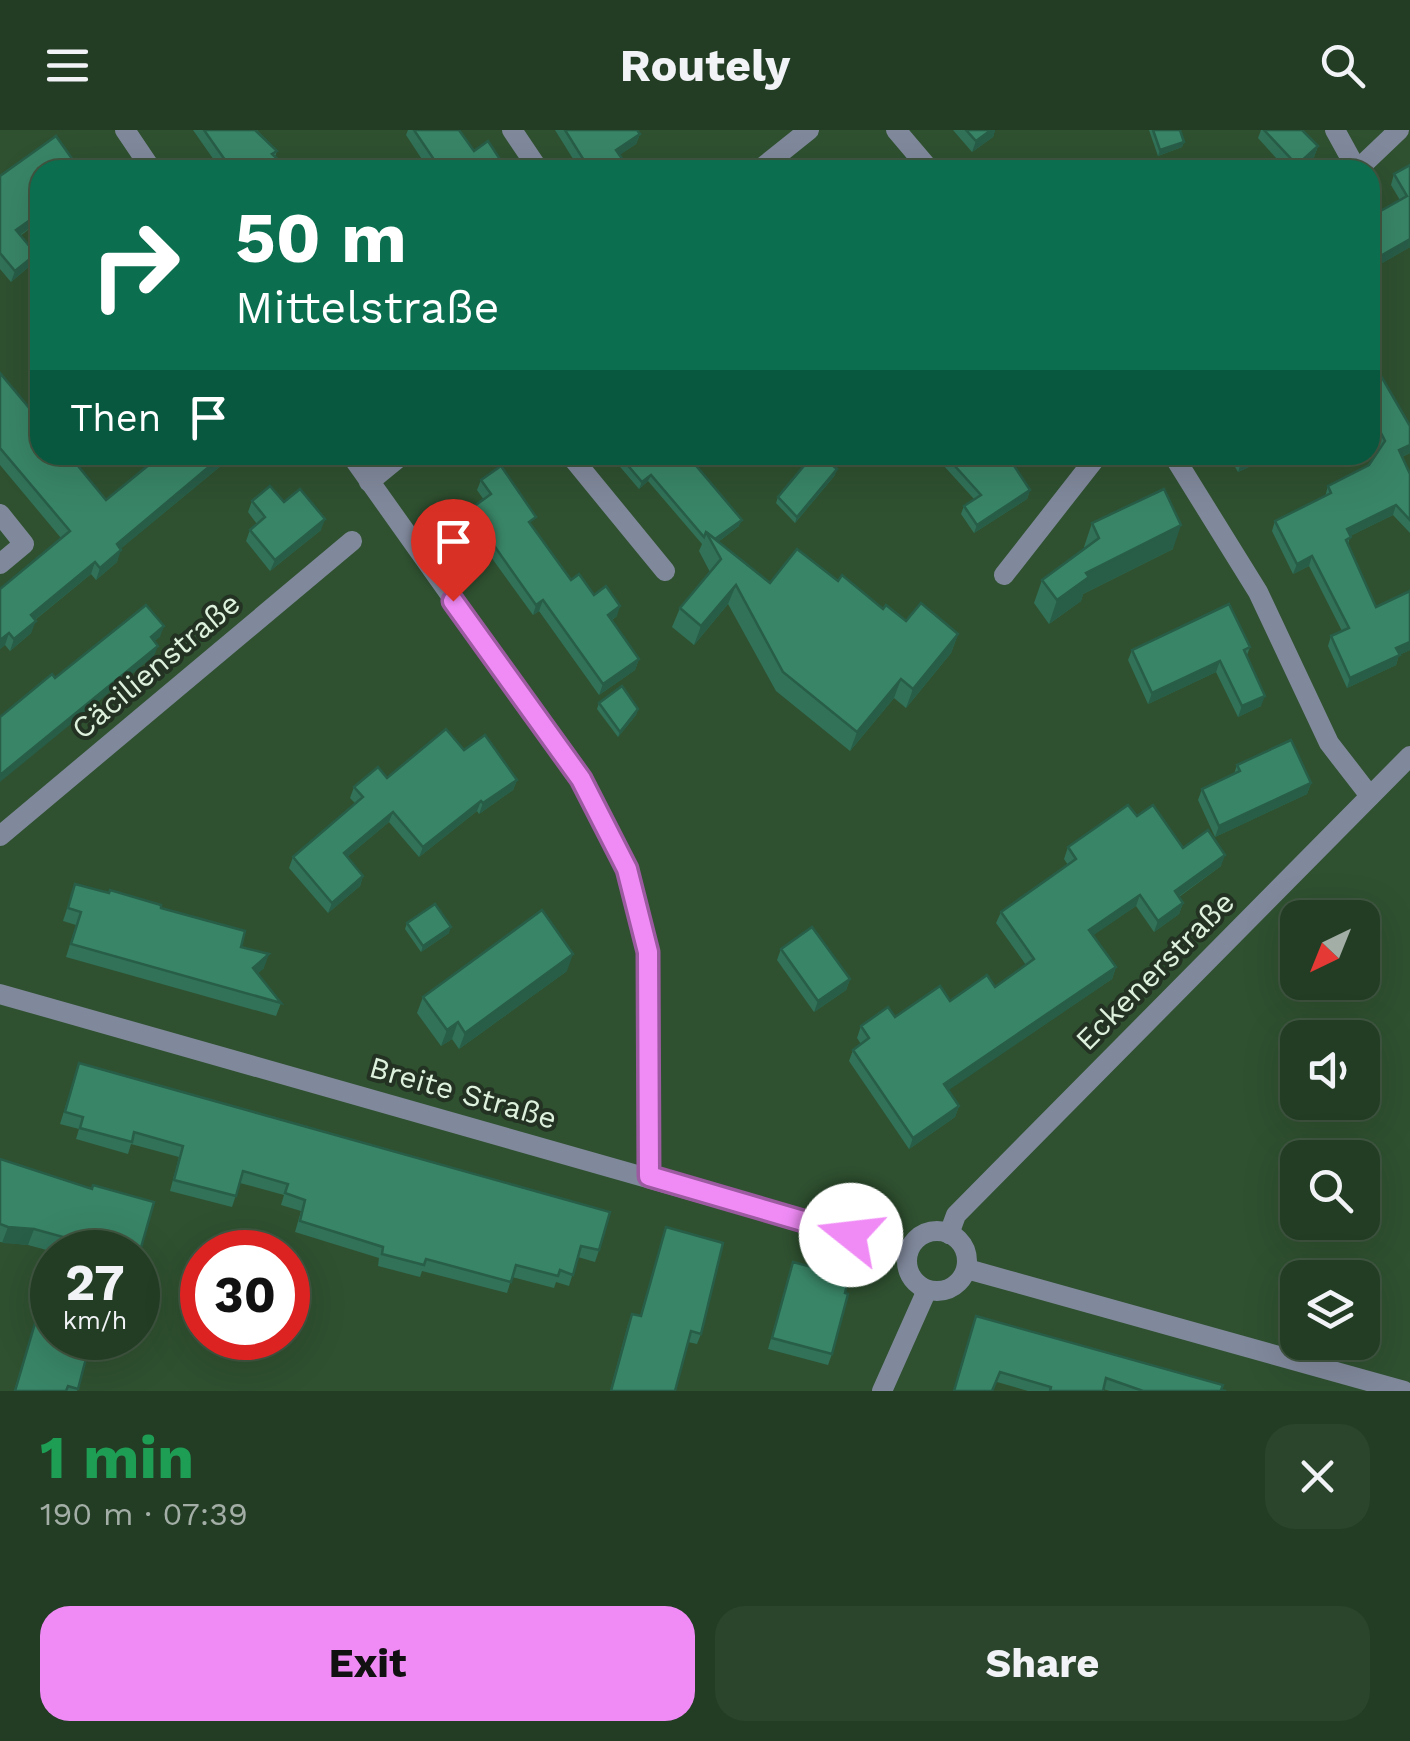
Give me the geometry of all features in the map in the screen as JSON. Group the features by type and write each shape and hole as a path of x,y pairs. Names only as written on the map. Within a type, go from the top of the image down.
{"street":[{"path":"124,130 145,160"},
{"path":"512,130 533,160"},
{"path":"772,160 809,130"},
{"path":"896,130 922,160"},
{"path":"1335,130 1352,160"},
{"path":"1368,160 1399,130"},
{"path":"358,465 581,779 627,869 648,952 649,1176"},
{"path":"369,482 390,465"},
{"path":"578,465 664,571"},
{"path":"1004,575 1090,465"},
{"path":"1179,465 1258,592 1329,743 1370,796"},
{"path":"0,514 24,544 0,564"},
{"name":"Cäcilienstraße","path":"0,836 352,541"},
{"name":"Eckenerstraße","path":"950,1234 956,1215 1410,756"},
{"name":"Breite Straße","path":"0,994 908,1252"},
{"path":"925,1233 950,1234 965,1248 967,1269 952,1288 940,1292 927,1290 910,1275 908,1252 925,1233"},
{"path":"967,1269 1404,1391"},
{"path":"882,1391 927,1290"}],"building":[{"path":"204,130 255,130 277,151 272,154 278,160 225,160"},
{"path":"414,130 459,130 474,151 488,141 500,160 434,160"},
{"path":"565,130 637,130 640,134 616,150 623,160 584,160"},
{"path":"966,130 991,130 976,141"},
{"path":"1153,130 1180,130 1184,142 1160,150"},
{"path":"1264,130 1302,130 1318,146 1303,160 1292,160"},
{"path":"56,136 73,160 30,160 30,220 16,230 30,247 30,259 15,271 0,253 0,176"},
{"path":"1410,165 1410,239 1380,256 1380,211 1407,196 1394,174"},
{"path":"0,373 30,409 30,465 77,465 106,500 149,465 211,465 117,544 121,550 100,568 95,562 31,615 36,621 14,639 9,633 0,640 0,589 70,531 0,448"},
{"path":"1380,376 1410,426 1410,445 1399,450 1410,474 1410,520 1396,505 1347,529 1351,537 1346,540 1376,607 1410,591 1410,642 1396,648 1400,655 1350,678 1331,636 1349,628 1312,556 1297,564 1275,521 1331,493 1328,486 1369,465 1380,465 1380,448 1385,441 1380,431"},
{"path":"628,465 695,465 742,520 715,539 706,532 704,537 651,475 642,482"},
{"path":"805,465 832,465 837,469 797,517 778,497"},
{"path":"954,465 1014,465 1030,490 977,525 964,506 981,495"},
{"path":"501,466 536,517 529,522 571,580 579,574 594,595 606,586 620,606 608,615 639,659 603,684 543,600 536,605 469,510 491,494 481,480"},
{"path":"270,486 284,502 300,489 325,519 275,560 250,530 265,517 252,501"},
{"path":"1164,489 1181,525 1086,573 1089,577 1057,600 1042,580 1099,538 1092,523"},
{"path":"706,532 770,583 797,549 838,581 842,575 883,609 886,605 906,621 921,603 958,634 913,689 901,679 857,732 783,672 736,585 701,626 680,608 721,559"},
{"path":"1229,604 1250,647 1244,650 1265,696 1242,706 1220,661 1152,693 1132,650"},
{"path":"146,605 164,626 151,637 158,646 0,775 0,717"},
{"path":"622,686 638,709 620,732 599,703"},
{"path":"446,729 464,750 485,735 517,780 481,801 423,847 393,812 344,853 363,876 332,903 293,857 363,797 354,787 378,767 387,778"},
{"path":"1291,740 1311,783 1219,826 1202,789 1240,771 1237,765"},
{"path":"1128,805 1137,816 1153,805 1183,848 1208,830 1225,855 1175,891 1183,903 1158,921 1140,895 1089,930 1116,967 944,1084 959,1106 913,1138 853,1050 869,1038 861,1026 888,1007 895,1017 940,986 950,1001 987,975 995,987 1034,959 1001,912 1076,859 1068,847"},
{"path":"75,884 109,893 110,890 245,931 241,947 269,954 253,968 281,1003 71,944 81,912 68,908"},
{"path":"435,904 451,927 423,946 407,923"},
{"path":"542,910 573,954 465,1033 458,1022 447,1030 423,997"},
{"path":"812,927 850,979 818,1001 781,949"},
{"path":"79,1063 610,1212 599,1250 581,1246 573,1275 560,1270 558,1276 516,1265 511,1282 426,1259 424,1265 382,1254 383,1247 300,1221 305,1200 285,1193 288,1184 243,1171 236,1196 174,1180 183,1146 134,1132 132,1142 80,1128 83,1117 65,1112"},
{"path":"0,1159 92,1189 93,1185 154,1202 146,1230 38,1230 0,1224"},
{"path":"666,1227 723,1243 701,1334 691,1331 675,1391 611,1391 632,1314 641,1316"},
{"path":"793,1262 849,1277 832,1354 772,1338"},
{"path":"976,1316 1223,1385 1221,1390 1226,1391 1143,1391 1106,1378 1103,1391 1050,1391 1051,1387 1000,1372 992,1391 954,1391"},
{"path":"30,1340 30,1360 86,1360 78,1389 68,1386 66,1391 15,1391"}],"route":[{"path":"453,601 581,779 627,869 648,952 649,1176 851,1235"}]}
